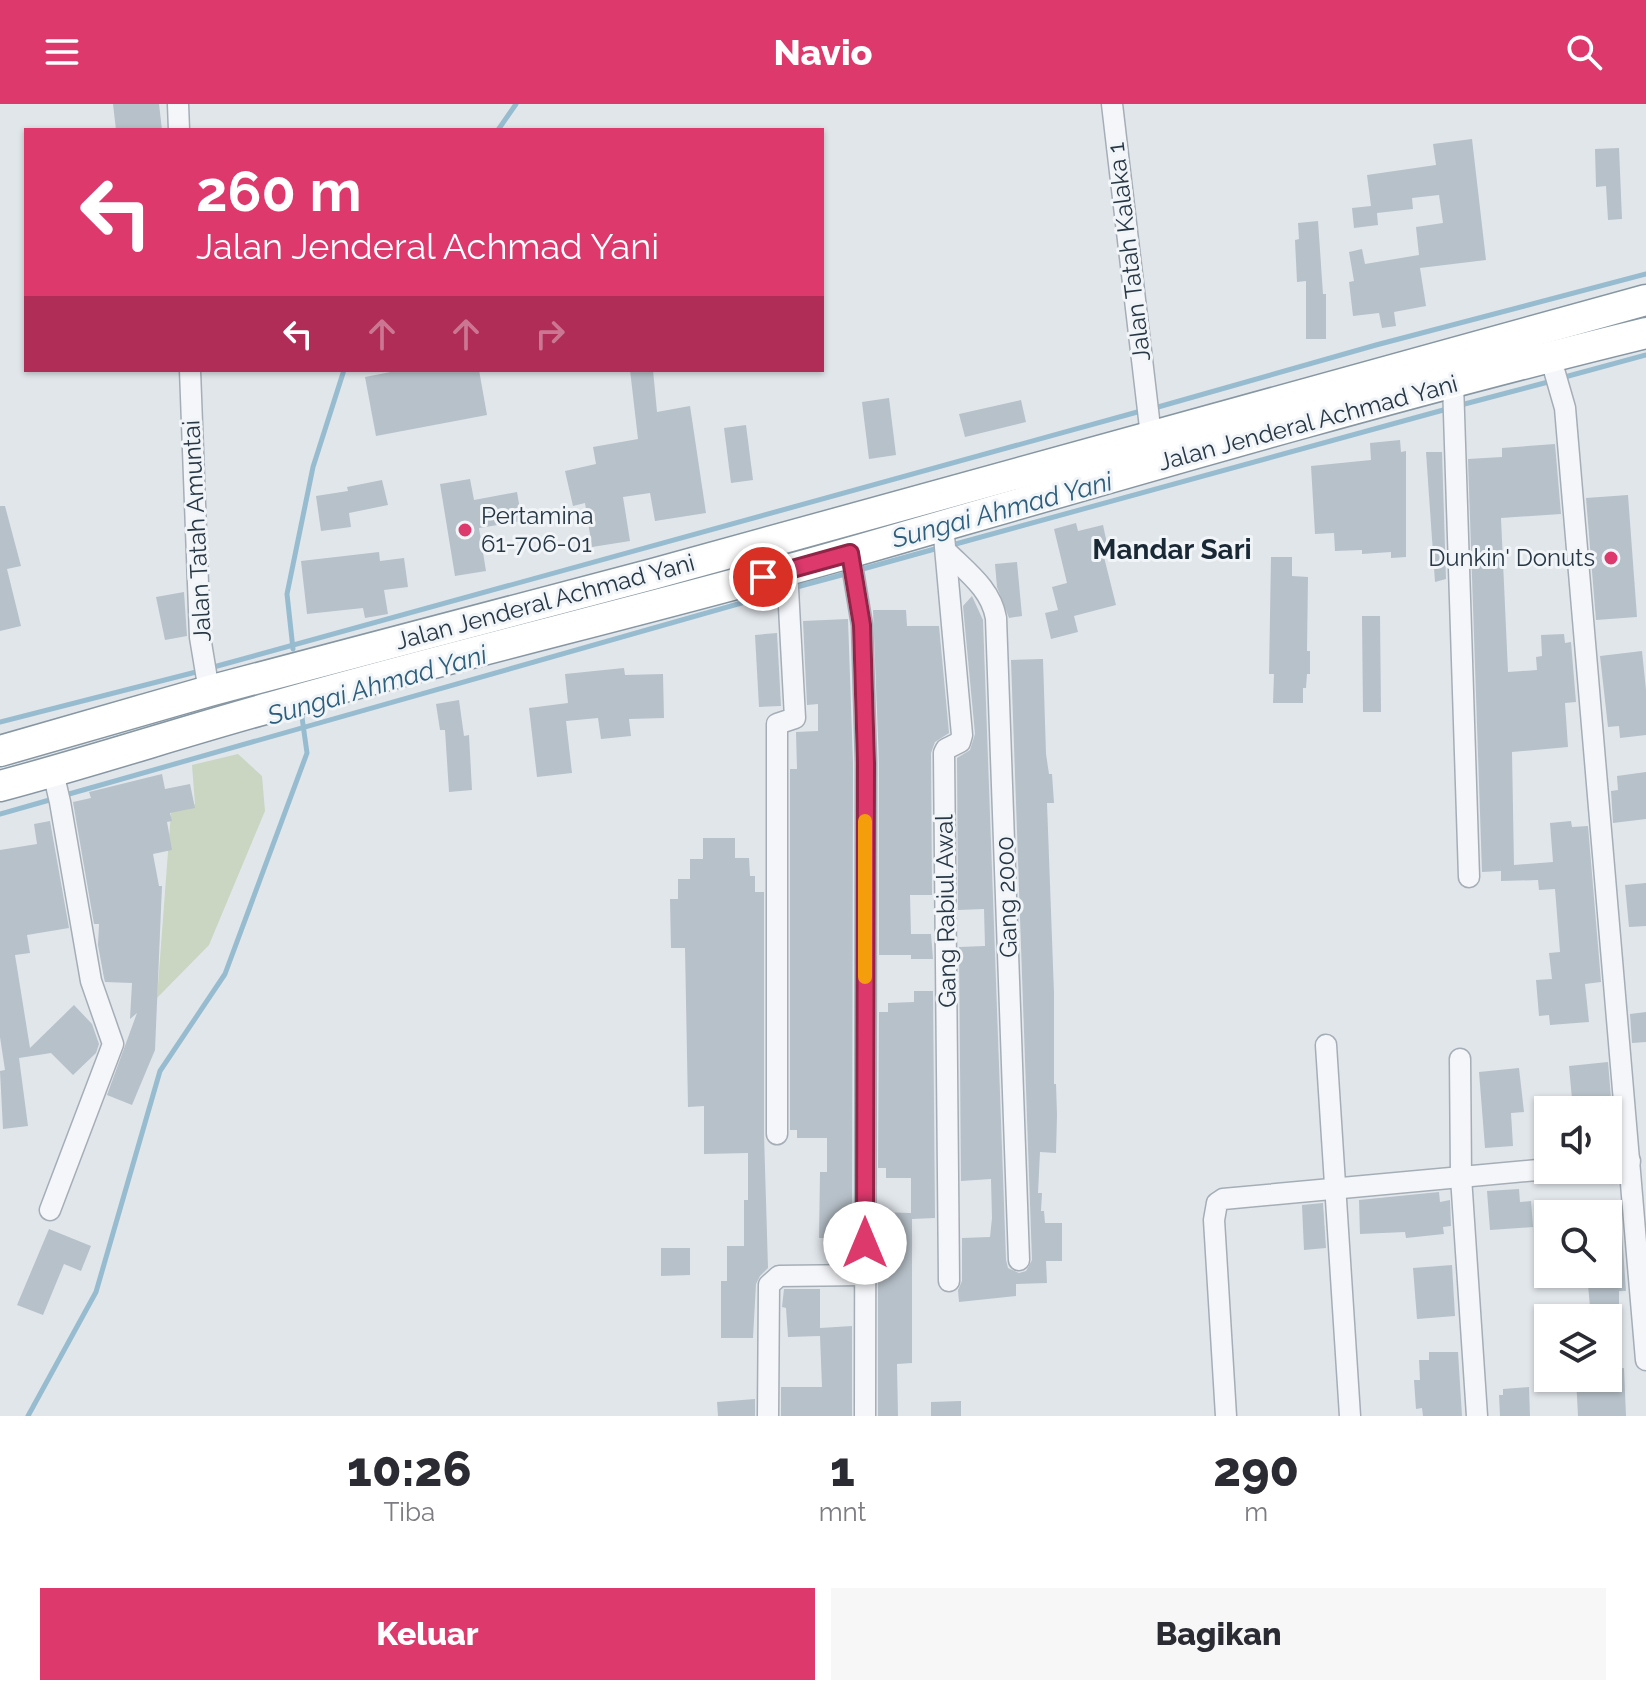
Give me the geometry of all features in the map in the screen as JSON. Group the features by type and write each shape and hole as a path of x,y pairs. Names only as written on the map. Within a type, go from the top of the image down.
{"highway":[{"name":"Jalan Jenderal Achmad Yani","path":"0,786 57,788 273,706 852,566 945,538 1027,485 1149,418 1546,330 1646,300"},
{"name":"Jalan Jenderal Achmad Yani","path":"0,751 207,676 274,674 350,652 1027,485 1453,391 1550,356 1646,333"}],"street":[{"path":"178,104 179,128"},
{"name":"Jalan Tatah Kalaka 1","path":"1112,104 1149,418"},
{"path":"1550,356 1565,408 1646,1360"},
{"name":"Jalan Tatah Amuntai","path":"190,372 200,637 207,676"},
{"path":"1453,391 1469,877"},
{"name":"Gang 2000","path":"945,538 987,592 996,618 1019,1260"},
{"name":"Gang Rabiul Awal","path":"945,538 962,735 960,742 944,753 949,1281"},
{"path":"852,566 862,625 866,763 865,1416"},
{"path":"777,1134 777,724 795,718 788,582"},
{"path":"50,1210 113,1044 91,981 57,788"},
{"path":"1326,1045 1350,1416"},
{"path":"1460,1059 1461,1177 1477,1416"},
{"path":"1622,1162 1630,1161"},
{"path":"1226,1416 1214,1208 1223,1199 1534,1170"},
{"path":"768,1416 769,1285 779,1276 864,1275"}],"green space":[{"path":"238,754 262,776 265,811 209,945 157,998 171,812 195,804 192,765"}],"building":[{"path":"113,104 159,104 162,128 116,128"},
{"path":"1472,139 1486,260 1420,268 1426,306 1394,312 1396,326 1382,328 1379,313 1353,316 1349,282 1354,281 1349,252 1362,249 1365,264 1419,255 1416,227 1443,223 1439,195 1412,198 1413,209 1377,213 1378,225 1354,228 1352,208 1371,206 1367,175 1436,165 1433,144"},
{"path":"1619,148 1622,219 1608,220 1606,186 1596,187 1595,149"},
{"path":"1318,221 1323,294 1326,294 1326,339 1306,339 1306,281 1297,282 1295,240 1299,239 1298,223"},
{"path":"391,372 479,372 487,415 376,436 365,377"},
{"path":"630,372 653,372 657,412 690,406 706,513 655,521 650,493 623,497 630,541 592,547 585,503 573,506 565,471 596,464 593,447 638,439"},
{"path":"889,398 896,455 869,459 862,402"},
{"path":"1021,400 1026,422 965,437 959,414"},
{"path":"746,425 753,480 731,483 724,428"},
{"path":"1400,440 1401,452 1406,451 1406,557 1391,558 1391,552 1362,554 1362,550 1335,551 1334,533 1315,534 1311,466 1371,460 1370,443"},
{"path":"1555,444 1561,514 1501,518 1508,672 1537,670 1536,657 1542,656 1541,635 1564,634 1565,643 1571,642 1576,702 1565,703 1568,747 1512,752 1514,865 1553,862 1550,823 1571,821 1572,827 1588,826 1601,982 1585,984 1589,1022 1550,1025 1549,1015 1539,1016 1536,980 1552,979 1549,953 1560,952 1555,889 1539,890 1538,880 1501,881 1501,871 1482,872 1468,459 1502,457 1502,448"},
{"path":"1426,452 1442,452 1446,579 1435,582"},
{"path":"470,479 474,500 517,492 522,521 479,528 486,571 455,576 440,484"},
{"path":"382,480 388,505 349,513 351,527 321,531 316,496 348,491 347,487"},
{"name":"Dunkin' Donuts","path":"1628,495 1637,617 1596,620 1586,498"},
{"path":"0,506 5,506 21,566 7,569 21,626 0,631"},
{"path":"1076,523 1078,531 1103,525 1108,548 1102,549 1116,605 1074,616 1078,632 1051,639 1045,613 1058,610 1052,587 1067,583 1054,529"},
{"path":"379,552 380,561 404,558 408,587 384,590 388,614 365,618 363,608 307,614 301,561"},
{"path":"1271,557 1292,557 1292,576 1308,577 1307,651 1310,651 1310,674 1307,674 1306,688 1303,688 1303,703 1273,703 1274,674 1269,674"},
{"path":"1017,562 1022,616 1009,618 997,587 995,564"},
{"path":"184,592 187,636 165,640 156,597"},
{"path":"972,596 983,620 1006,1260 1008,1268 1019,1273 1026,1271 1032,1260 1011,660 1043,659 1046,754 1049,774 1052,774 1054,803 1047,803 1057,1115 1056,1153 1040,1152 1038,1193 1042,1193 1041,1211 1044,1211 1045,1223 1062,1223 1062,1261 1046,1261 1047,1283 1016,1284 1016,1296 959,1302 962,1238 990,1237 992,1218 991,1179 961,1181 959,947 985,946 984,909 958,910 957,758 970,750 975,734 963,606"},
{"path":"873,610 906,610 907,626 939,626 949,733 935,742 931,753 932,895 910,895 911,934 931,934 933,959 879,955 879,763"},
{"path":"1362,616 1380,616 1381,712 1363,712"},
{"path":"848,619 853,763 852,1262 841,1262 841,1238 819,1238 820,1172 827,1172 827,1138 797,1138 797,1130 790,1130 790,769 797,769 796,732 818,731 818,704 807,705 803,621"},
{"path":"777,633 781,706 759,707 755,635"},
{"path":"1642,651 1646,735 1620,738 1619,726 1608,727 1600,656"},
{"path":"624,668 625,675 663,674 664,718 629,719 631,736 601,739 598,718 566,721 572,773 537,777 529,708 568,703 565,674"},
{"path":"459,700 464,736 469,735 472,790 449,792 445,730 440,730 436,704"},
{"path":"1646,772 1646,819 1613,823 1611,791 1618,790 1617,776"},
{"path":"162,774 165,789 190,784 195,808 170,813 172,821 167,822 172,850 153,854 159,886 162,886 155,1050 132,1105 107,1095 137,1013 130,1019 132,983 105,982 98,945 99,924 94,924 73,802 91,798 89,792"},
{"path":"50,821 69,928 27,935 30,953 15,955 30,1048 74,1005 92,1024 99,1044 96,1053 73,1075 51,1053 19,1058 28,1126 3,1129 0,1071 5,1070 0,1037 0,850 37,844 34,824"},
{"path":"703,838 735,838 735,858 749,858 750,876 755,876 755,892 764,892 764,1134 768,1268 756,1284 753,1338 721,1338 721,1281 727,1281 727,1246 744,1246 748,1153 704,1154 704,1106 688,1107 685,948 671,948 670,899 678,899 678,879 690,879 690,859 703,859"},
{"path":"1646,883 1646,926 1629,927 1625,885"},
{"path":"914,991 933,991 935,1218 912,1219 912,1363 897,1364 898,1416 878,1416 878,1212 911,1213 911,1178 886,1178 886,1168 878,1168 879,1012 888,1012 888,1003 914,1002"},
{"path":"1646,1012 1646,1042 1632,1043 1630,1014"},
{"path":"1608,1062 1611,1096 1572,1096 1569,1066"},
{"path":"1519,1068 1524,1112 1511,1113 1513,1146 1485,1148 1479,1072"},
{"path":"1519,1189 1520,1202 1531,1201 1533,1227 1490,1230 1487,1191"},
{"path":"1439,1192 1440,1202 1450,1200 1451,1226 1443,1227 1444,1234 1406,1238 1405,1232 1360,1234 1359,1200"},
{"path":"1323,1203 1326,1248 1304,1250 1302,1205"},
{"path":"49,1229 91,1246 81,1271 64,1264 43,1315 17,1305"},
{"path":"1622,1233 1626,1291 1619,1291 1619,1304 1590,1304 1588,1288 1622,1288"},
{"path":"661,1248 690,1248 690,1275 661,1276"},
{"path":"1452,1265 1455,1316 1417,1319 1413,1268"},
{"path":"784,1289 820,1289 820,1328 852,1326 852,1416 781,1416 781,1387 822,1387 820,1336 788,1337 786,1308 782,1307"},
{"path":"1429,1352 1458,1352 1462,1416 1423,1416 1422,1408 1416,1409 1414,1380 1420,1380 1419,1360 1429,1360"},
{"path":"1622,1368 1626,1416 1578,1416 1577,1392 1622,1392"},
{"path":"1529,1387 1530,1416 1500,1416 1499,1395 1503,1395 1503,1389"},
{"path":"755,1399 755,1416 718,1416 717,1402"},
{"path":"961,1401 961,1416 931,1416 931,1402"}],"waterway":[{"path":"499,128 516,104"},
{"name":"Sungai Ahmad Yani","path":"1151,409 1376,345 1646,274"},
{"name":"Sungai Ahmad Yani","path":"1561,378 1646,355"},
{"path":"293,649 287,594 313,467 343,372"},
{"name":"Sungai Ahmad Yani","path":"1457,406 1552,381"},
{"name":"Sungai Ahmad Yani","path":"952,545 1447,409"},
{"name":"Sungai Ahmad Yani","path":"210,668 1141,411"},
{"name":"Sungai Ahmad Yani","path":"859,570 942,547"},
{"name":"Sungai Ahmad Yani","path":"793,588 849,573"},
{"name":"Sungai Ahmad Yani","path":"62,796 784,591"},
{"name":"Sungai Ahmad Yani","path":"0,722 200,671"},
{"path":"28,1416 96,1292 160,1071 225,974 307,753 301,710"},
{"name":"Sungai Ahmad Yani","path":"0,814 53,799"}],"slow traffic":[{"path":"865,821 865,977"}],"place":[{"name":"Pertamina 61-706-01","path":"465,530"},
{"name":"Dunkin' Donuts","path":"1611,558"}],"district":[{"name":"Mandar Sari","path":"1172,549"}],"route":[{"path":"763,577 850,553 862,625 866,763 865,1243"}]}
